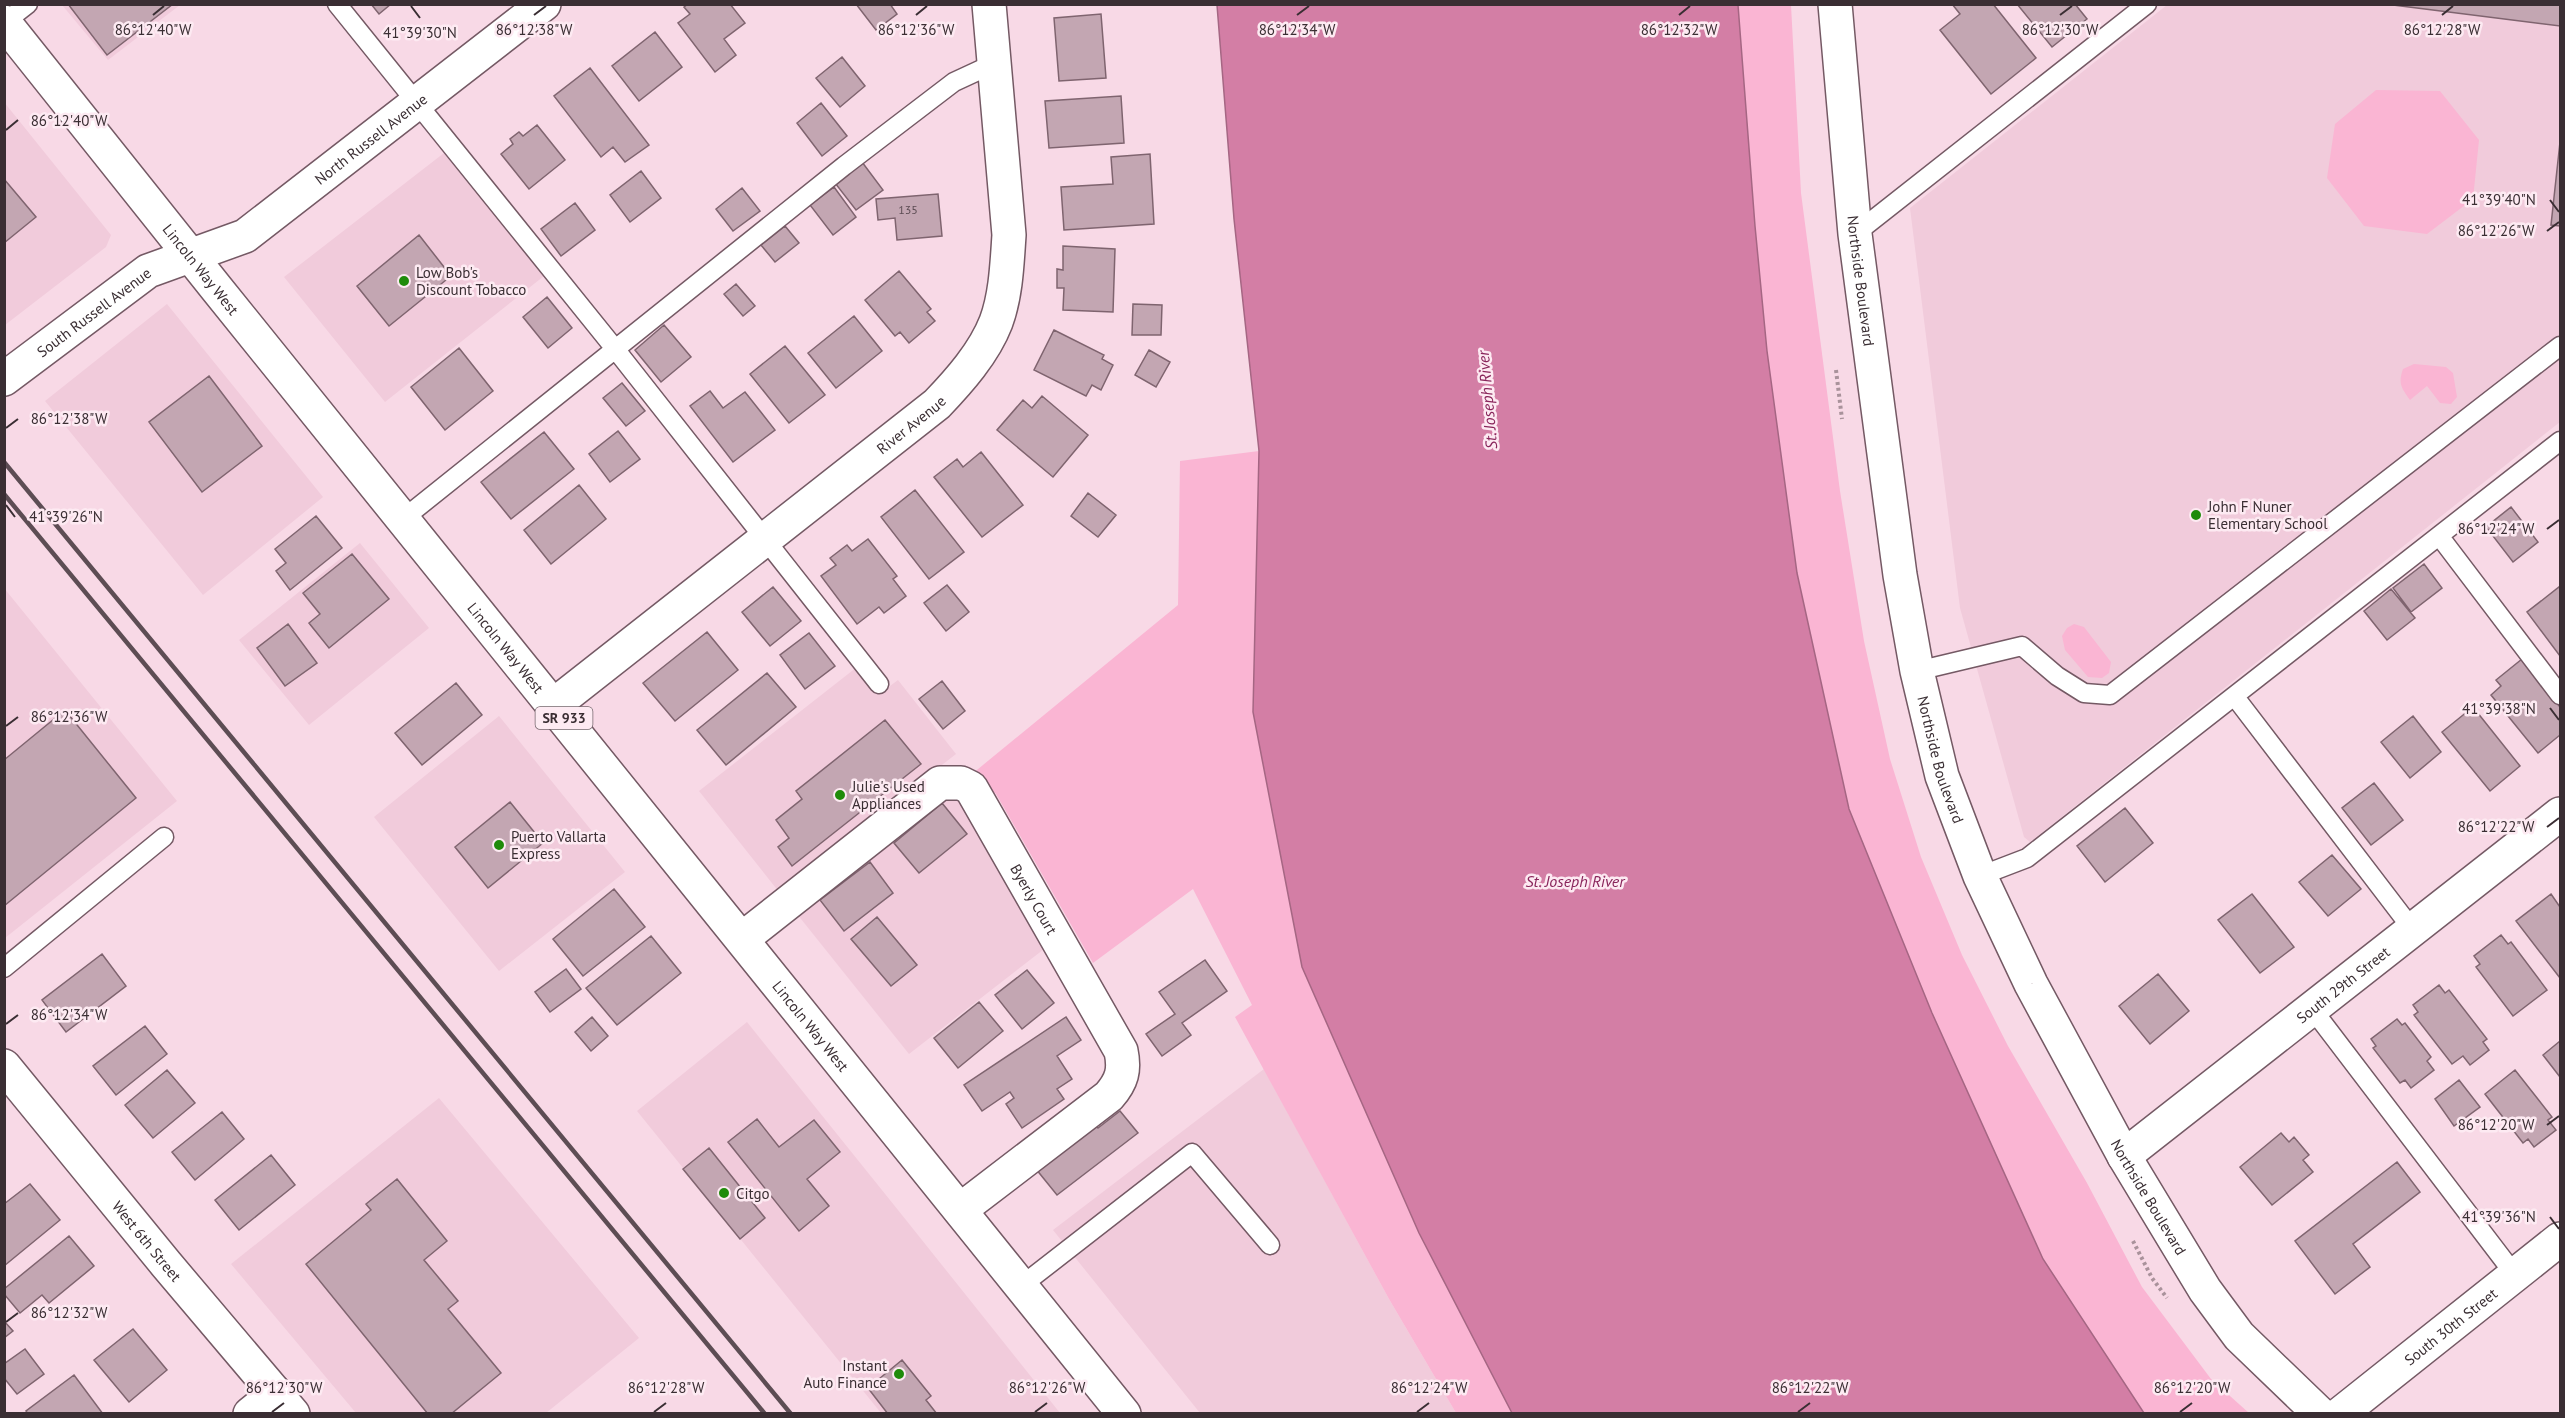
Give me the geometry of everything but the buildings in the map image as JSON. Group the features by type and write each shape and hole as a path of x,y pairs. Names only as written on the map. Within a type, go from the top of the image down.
{"street":[{"name":"North Russell Avenue","path":"189,255 245,236 544,4"},
{"name":"River Avenue","path":"554,705 937,404 960,379 996,322 1006,273 1009,235 989,4"},
{"name":"Northside Boulevard","path":"1835,4 1855,234 1900,575 1917,671 1942,776 1980,876 2031,984 2124,1156 2205,1290 2239,1336 2320,1413"},
{"name":"Lincoln Way West","path":"5,22 189,255 1124,1413"},
{"name":"South Russell Avenue","path":"4,379 148,271 189,255"},
{"name":"Byerly Court","path":"742,939 940,783 962,783 971,788 979,798 1121,1051 1123,1074 1117,1086 1108,1096 960,1210"},
{"name":"South 29th Street","path":"2124,1156 2560,814"},
{"name":"West 6th Street","path":"4,1066 166,1264 284,1403"},
{"name":"South 30th Street","path":"2340,1413 2560,1239"},
{"path":"250,1413 284,1403"}],"lane":[{"path":"5,22 28,4"},
{"path":"337,4 616,350 879,684"},
{"path":"1855,234 2144,5"},
{"path":"404,519 844,166 954,82 995,63"},
{"path":"1917,671 2022,646 2057,676 2084,693 2110,695 2560,346"},
{"path":"1980,876 2027,858 2560,441"},
{"path":"2440,537 2560,695"},
{"path":"2235,697 2413,930"},
{"path":"4,968 164,837"},
{"path":"2313,1010 2515,1275"},
{"path":"1021,1286 1192,1153 1270,1245"}],"shaded area":[{"path":"62,5 180,5 108,60"},
{"path":"1738,5 1791,5 1801,193 1840,491 1864,641 1890,759 1921,857 1962,955 2008,1046 2087,1183 2142,1287 2211,1379 2249,1413 2144,1413 2043,1259 1932,1013 1849,809 1797,573 1767,351"},
{"name":"John F Nuner Elementary School","path":"2167,5 2560,5 2560,422 2030,842 2024,837 1960,608 1910,208"},
{"path":"2376,90 2440,91 2479,140 2473,199 2427,234 2364,226 2327,178 2335,124"},
{"path":"4,102 111,235 106,247 5,325"},
{"path":"444,153 544,276 385,402 284,277"},
{"path":"167,304 323,497 203,595 45,401"},
{"path":"2414,364 2446,367 2453,373 2457,397 2451,404 2440,403 2427,386 2410,400 2403,389 2401,378 2403,369"},
{"path":"1259,451 1253,712 1302,967 1419,1233 1512,1413 1456,1413 1389,1299 1235,1017 1252,1005 1193,889 1093,963 996,794 972,774 1178,605 1180,461"},
{"path":"360,543 429,628 309,725 239,640"},
{"path":"4,588 177,801 5,938 4,938"},
{"path":"2074,624 2084,627 2111,662 2109,673 2102,678 2088,677 2065,650 2062,636 2067,628"},
{"path":"857,667 878,695 898,680 956,754 779,892 699,791"},
{"path":"499,716 625,872 499,971 374,817"},
{"path":"948,793 964,797 1048,946 909,1054 797,914"},
{"path":"747,1022 1060,1413 881,1413 637,1111"},
{"path":"1264,1069 1389,1299 1456,1413 1200,1413 1053,1230"},
{"path":"439,1098 639,1338 546,1413 356,1413 231,1264"}],"water":[{"name":"St. Joseph River","path":"1217,5 1738,5 1767,351 1797,573 1849,809 1932,1013 2043,1259 2144,1413 1512,1413 1419,1233 1302,967 1253,712 1259,451 1234,219"}],"railway":[{"path":"4,462 791,1414"},
{"path":"4,494 765,1414"}],"place":[{"name":"Low Bob's Discount Tobacco","path":"404,281"},
{"name":"John F Nuner Elementary School","path":"2196,515"},
{"name":"Julie's Used Appliances","path":"840,795"},
{"name":"Puerto Vallarta Express","path":"499,845"},
{"name":"Citgo","path":"724,1193"},
{"name":"Instant Auto Finance","path":"899,1374"}]}
